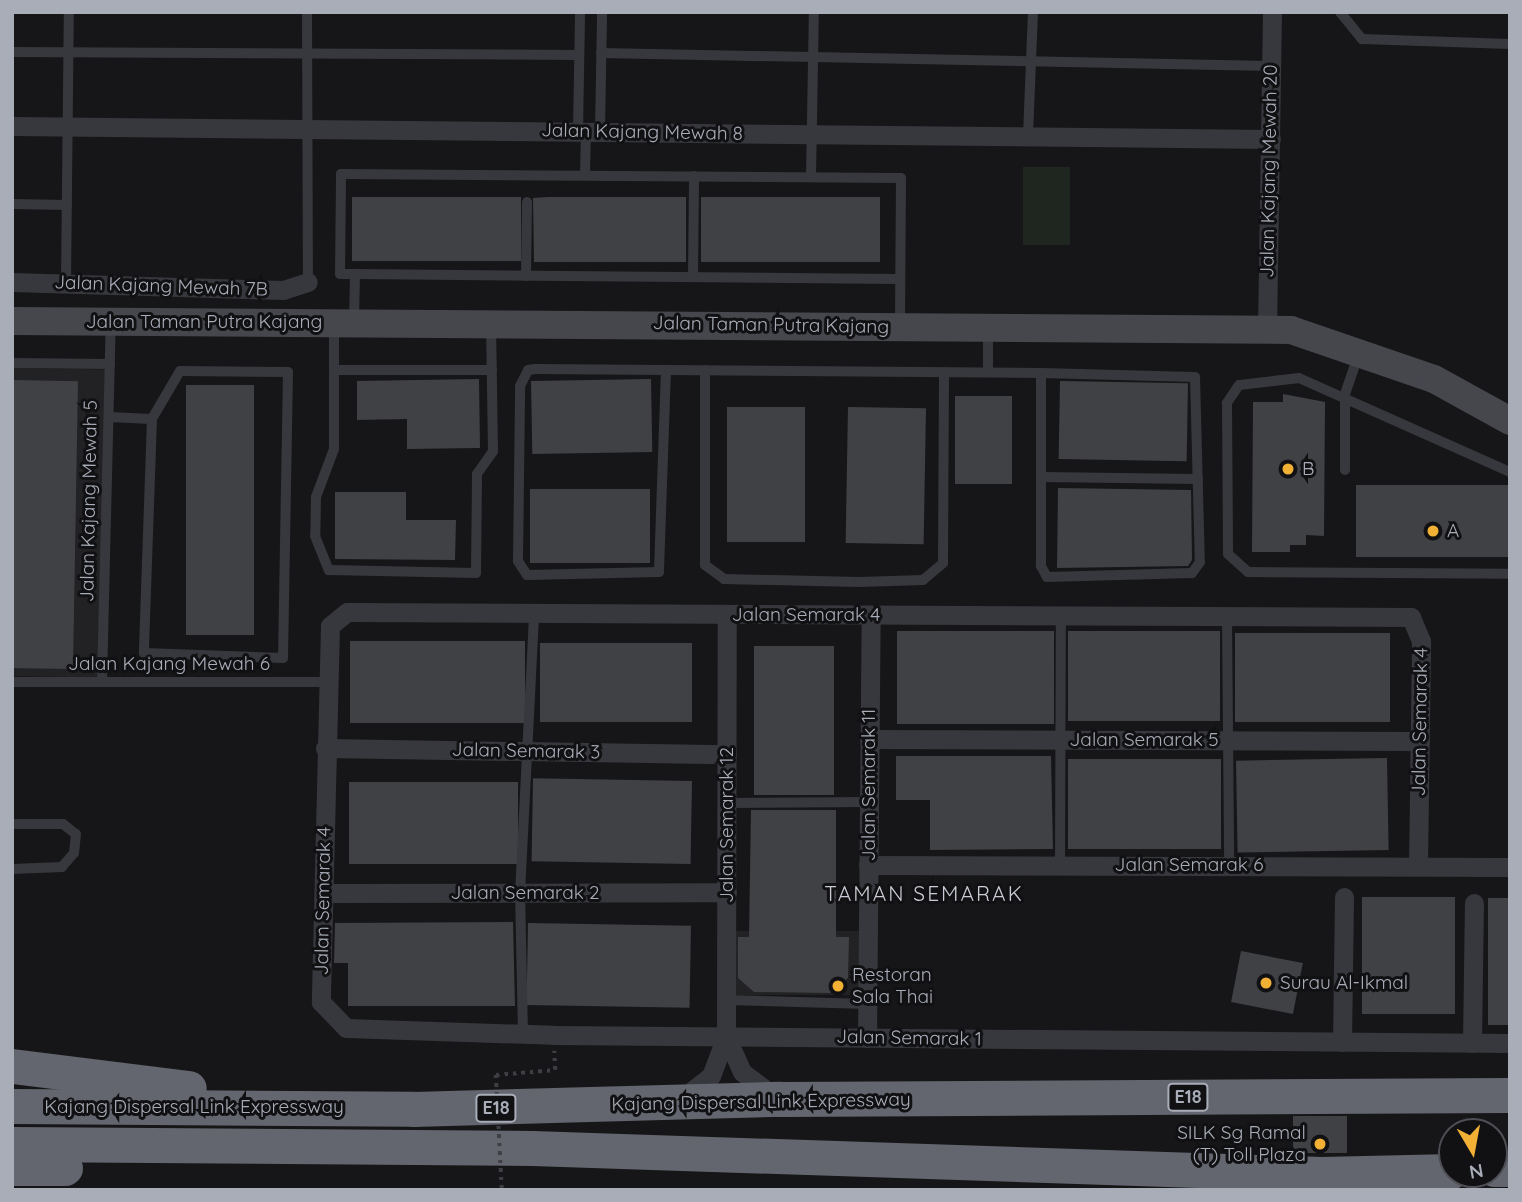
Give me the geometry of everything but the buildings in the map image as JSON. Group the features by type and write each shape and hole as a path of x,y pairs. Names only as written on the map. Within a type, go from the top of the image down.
{"highway":[{"path":"12,1066 318,1106"},
{"name":"Kajang Dispersal Link Expressway","path":"12,1107 1510,1095"},
{"name":"Kajang Dispersal Link Expressway","path":"12,1144 351,1147 1321,1174 1438,1171"},
{"path":"12,1168 259,1165 351,1147"}],"street":[{"name":"Jalan Kajang Mewah 20","path":"1267,330 1272,12"},
{"name":"Jalan Kajang Mewah 8","path":"12,126 1271,139"},
{"name":"Jalan Kajang Mewah 7B","path":"12,282 283,290 308,282"},
{"name":"Jalan Taman Putra Kajang","path":"12,321 1267,330 1316,334 1360,350 1434,379 1510,421"},
{"name":"Jalan Semarak 4","path":"321,1002 325,682 330,626 347,612 1411,617 1420,626 1418,865"},
{"name":"Jalan Semarak 12","path":"674,1103 711,1076 726,1037 727,614"},
{"name":"Jalan Semarak 11","path":"867,1038 871,615"},
{"name":"Jalan Semarak 5","path":"869,738 1420,741"},
{"name":"Jalan Semarak 3","path":"325,748 727,754"},
{"name":"Jalan Semarak 6","path":"868,865 1510,867"},
{"name":"Jalan Semarak 2","path":"324,893 727,892"},
{"path":"1342,1042 1344,897"},
{"path":"1472,1043 1474,903"},
{"name":"Jalan Semarak 1","path":"321,1002 346,1028 364,1032 1510,1043"},
{"name":"Jalan Semarak 12","path":"726,1037 742,1072 780,1099"}],"lane":[{"path":"66,282 69,12"},
{"path":"307,12 308,282"},
{"path":"580,12 579,55 588,131"},
{"path":"585,175 588,131 601,53 602,12"},
{"path":"811,177 814,12"},
{"path":"1028,136 1033,12"},
{"path":"1339,12 1362,39 1510,44"},
{"path":"12,52 579,55"},
{"path":"601,53 1271,66"},
{"path":"900,279 340,274 341,174 901,178 900,327"},
{"path":"693,277 694,176"},
{"path":"526,276 527,202"},
{"path":"12,204 67,205"},
{"path":"355,274 334,370 334,449 316,497 315,536 329,570 476,573 477,474 493,451 491,323"},
{"name":"Jalan Kajang Mewah 5","path":"102,681 111,322"},
{"path":"988,329 988,372"},
{"path":"1345,470 1345,394 1360,350"},
{"path":"12,363 110,364"},
{"path":"666,370 659,572 527,575 518,561 522,376 535,369 988,372 1041,373 1195,377 1200,562 1192,573 1055,580 1041,566 1041,373"},
{"path":"334,370 492,370"},
{"path":"705,370 705,565 724,579 859,582 923,580 943,564 944,372"},
{"path":"108,417 152,419 166,404 180,371 288,372 282,658 144,653 152,419"},
{"path":"1510,472 1345,394 1299,378 1232,392 1227,416 1233,560 1248,572 1510,574"},
{"path":"1041,477 1198,478"},
{"path":"523,1035 520,893 534,613"},
{"path":"1060,865 1061,616"},
{"path":"1227,616 1229,865"},
{"name":"Jalan Kajang Mewah 6","path":"12,682 325,682"},
{"path":"727,803 869,802"},
{"path":"12,824 63,824 76,834 74,853 62,867 12,869"},
{"path":"726,1000 867,1004"}],"path":[{"path":"502,1190 496,1075 555,1070 553,1035"},
{"path":"447,1190 457,1190"}],"shaded area":[{"path":"1023,167 1070,167 1070,245 1023,245"},
{"path":"12,368 105,370 100,678 12,676"},
{"path":"732,931 861,931 861,995 732,995"}],"place":[{"name":"B","path":"1288,469"},
{"name":"A","path":"1433,531"},
{"name":"Surau Al-Ikmal","path":"1266,983"},
{"name":"Restoran Sala Thai","path":"838,986"},
{"name":"SILK Sg Ramal (T) Toll Plaza","path":"1320,1144"}],"district":[{"name":"TAMAN SEMARAK","path":"924,893"}]}
